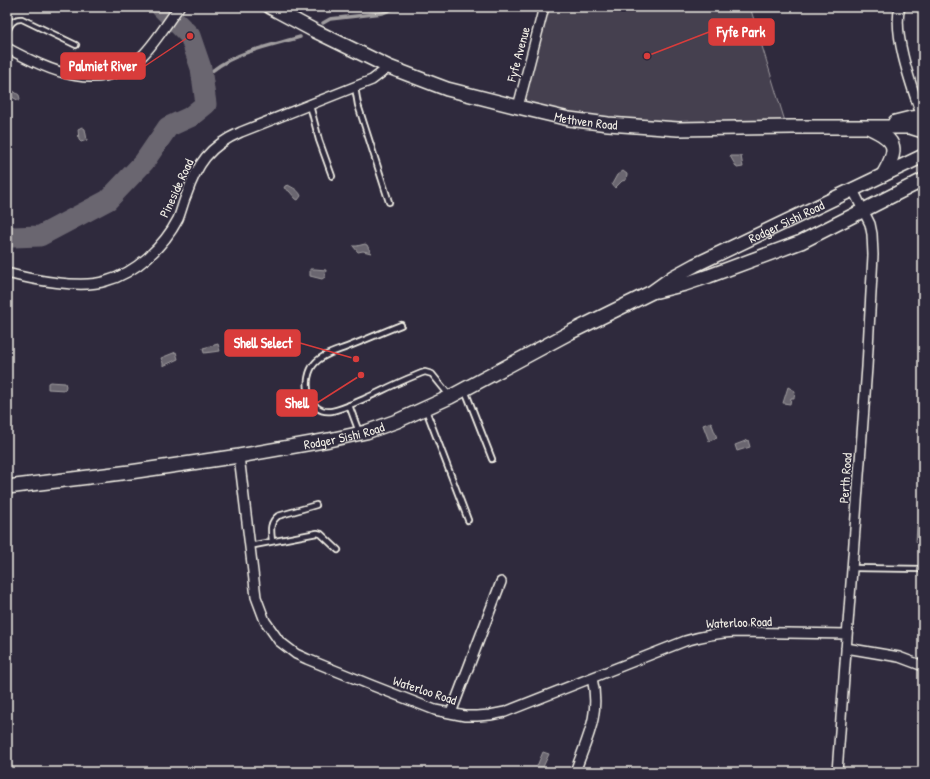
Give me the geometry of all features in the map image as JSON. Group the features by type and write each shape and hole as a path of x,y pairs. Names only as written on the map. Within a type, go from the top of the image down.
{"main road":[{"name":"Methven Road","path":"270,7 313,30 389,66 447,89 581,121 642,127 910,127 923,131"},
{"path":"882,127 911,118 923,117"},
{"path":"868,127 884,136 891,142 894,149 891,161 883,175"},
{"name":"Rodger Sishi Road","path":"7,487 130,472 238,456 359,434 397,421 450,397 464,388 607,313 652,292 673,277 696,264 923,156"},
{"name":"Rodger Sishi Road","path":"652,292 685,284 709,276 801,242 923,180"}],"street":[{"path":"7,48 65,74 96,78 110,75 122,71 133,64 143,54 179,7"},
{"name":"Fyfe Avenue","path":"518,107 544,7"},
{"path":"900,7 900,43 923,117"},
{"name":"Pineside Road","path":"7,273 56,282 82,284 95,284 120,276 144,260 171,230 178,218 197,168 208,153 229,137 378,77 389,66"},
{"name":"Perth Road","path":"837,772 867,367 873,255 870,224 853,190"},
{"name":"Waterloo Road","path":"238,456 254,588 258,607 265,621 279,641 296,654 307,659 435,710 477,716 490,716 505,712 685,641 713,634 736,632 847,634"},
{"path":"451,713 501,582"},
{"path":"846,648 899,657 923,666"},
{"path":"575,772 591,730 594,716 595,690 592,678"}],"lane":[{"path":"7,31 12,22 22,19 76,45"},
{"path":"355,87 358,105 389,202"},
{"path":"310,105 319,140 332,176"},
{"path":"401,325 319,359 309,373 308,390 314,403 320,408 330,411 350,405 425,372 432,374 450,397"},
{"path":"464,388 492,459"},
{"path":"350,405 359,434"},
{"path":"425,408 468,520"},
{"path":"272,541 271,526 273,519 278,516 316,505"},
{"path":"249,546 317,533 322,534 338,550"},
{"path":"853,568 923,569"}],"shaded area":[{"path":"541,7 750,7 787,128 652,127 517,106"},
{"path":"9,88 19,95 19,101 7,94 7,89"},
{"path":"82,127 85,129 87,140 81,142 79,140 78,129"},
{"path":"730,156 741,156 743,167 737,168"},
{"path":"623,171 627,174 626,180 622,181 615,188 612,184 617,175"},
{"path":"288,185 299,192 301,196 298,200 284,188"},
{"path":"365,244 371,253 363,251 358,252 353,246 357,246"},
{"path":"310,269 326,270 325,277 322,279 310,276"},
{"path":"218,344 220,351 204,353 203,348"},
{"path":"176,352 178,359 163,366 161,358"},
{"path":"48,383 65,383 65,390 48,389"},
{"path":"788,387 795,391 794,398 791,398 790,404 783,403"},
{"path":"711,422 717,438 709,441 703,425"},
{"path":"748,440 750,447 737,451 735,445"},
{"path":"920,522 923,524 923,541 917,543 917,525"},
{"path":"543,752 549,754 543,767 537,766"}],"waterway":[{"path":"7,235 13,237 40,236 108,200 144,162 168,127 190,117 206,104 201,68 190,36 161,7"},
{"path":"323,23 330,19 383,13 397,7"},
{"path":"203,79 213,70 236,57 300,37"}],"place":[{"name":"Palmiet River","path":"190,36"},
{"name":"Fyfe Park","path":"647,56"},
{"name":"Shell Select","path":"356,359"},
{"name":"Shell","path":"361,375"}]}
